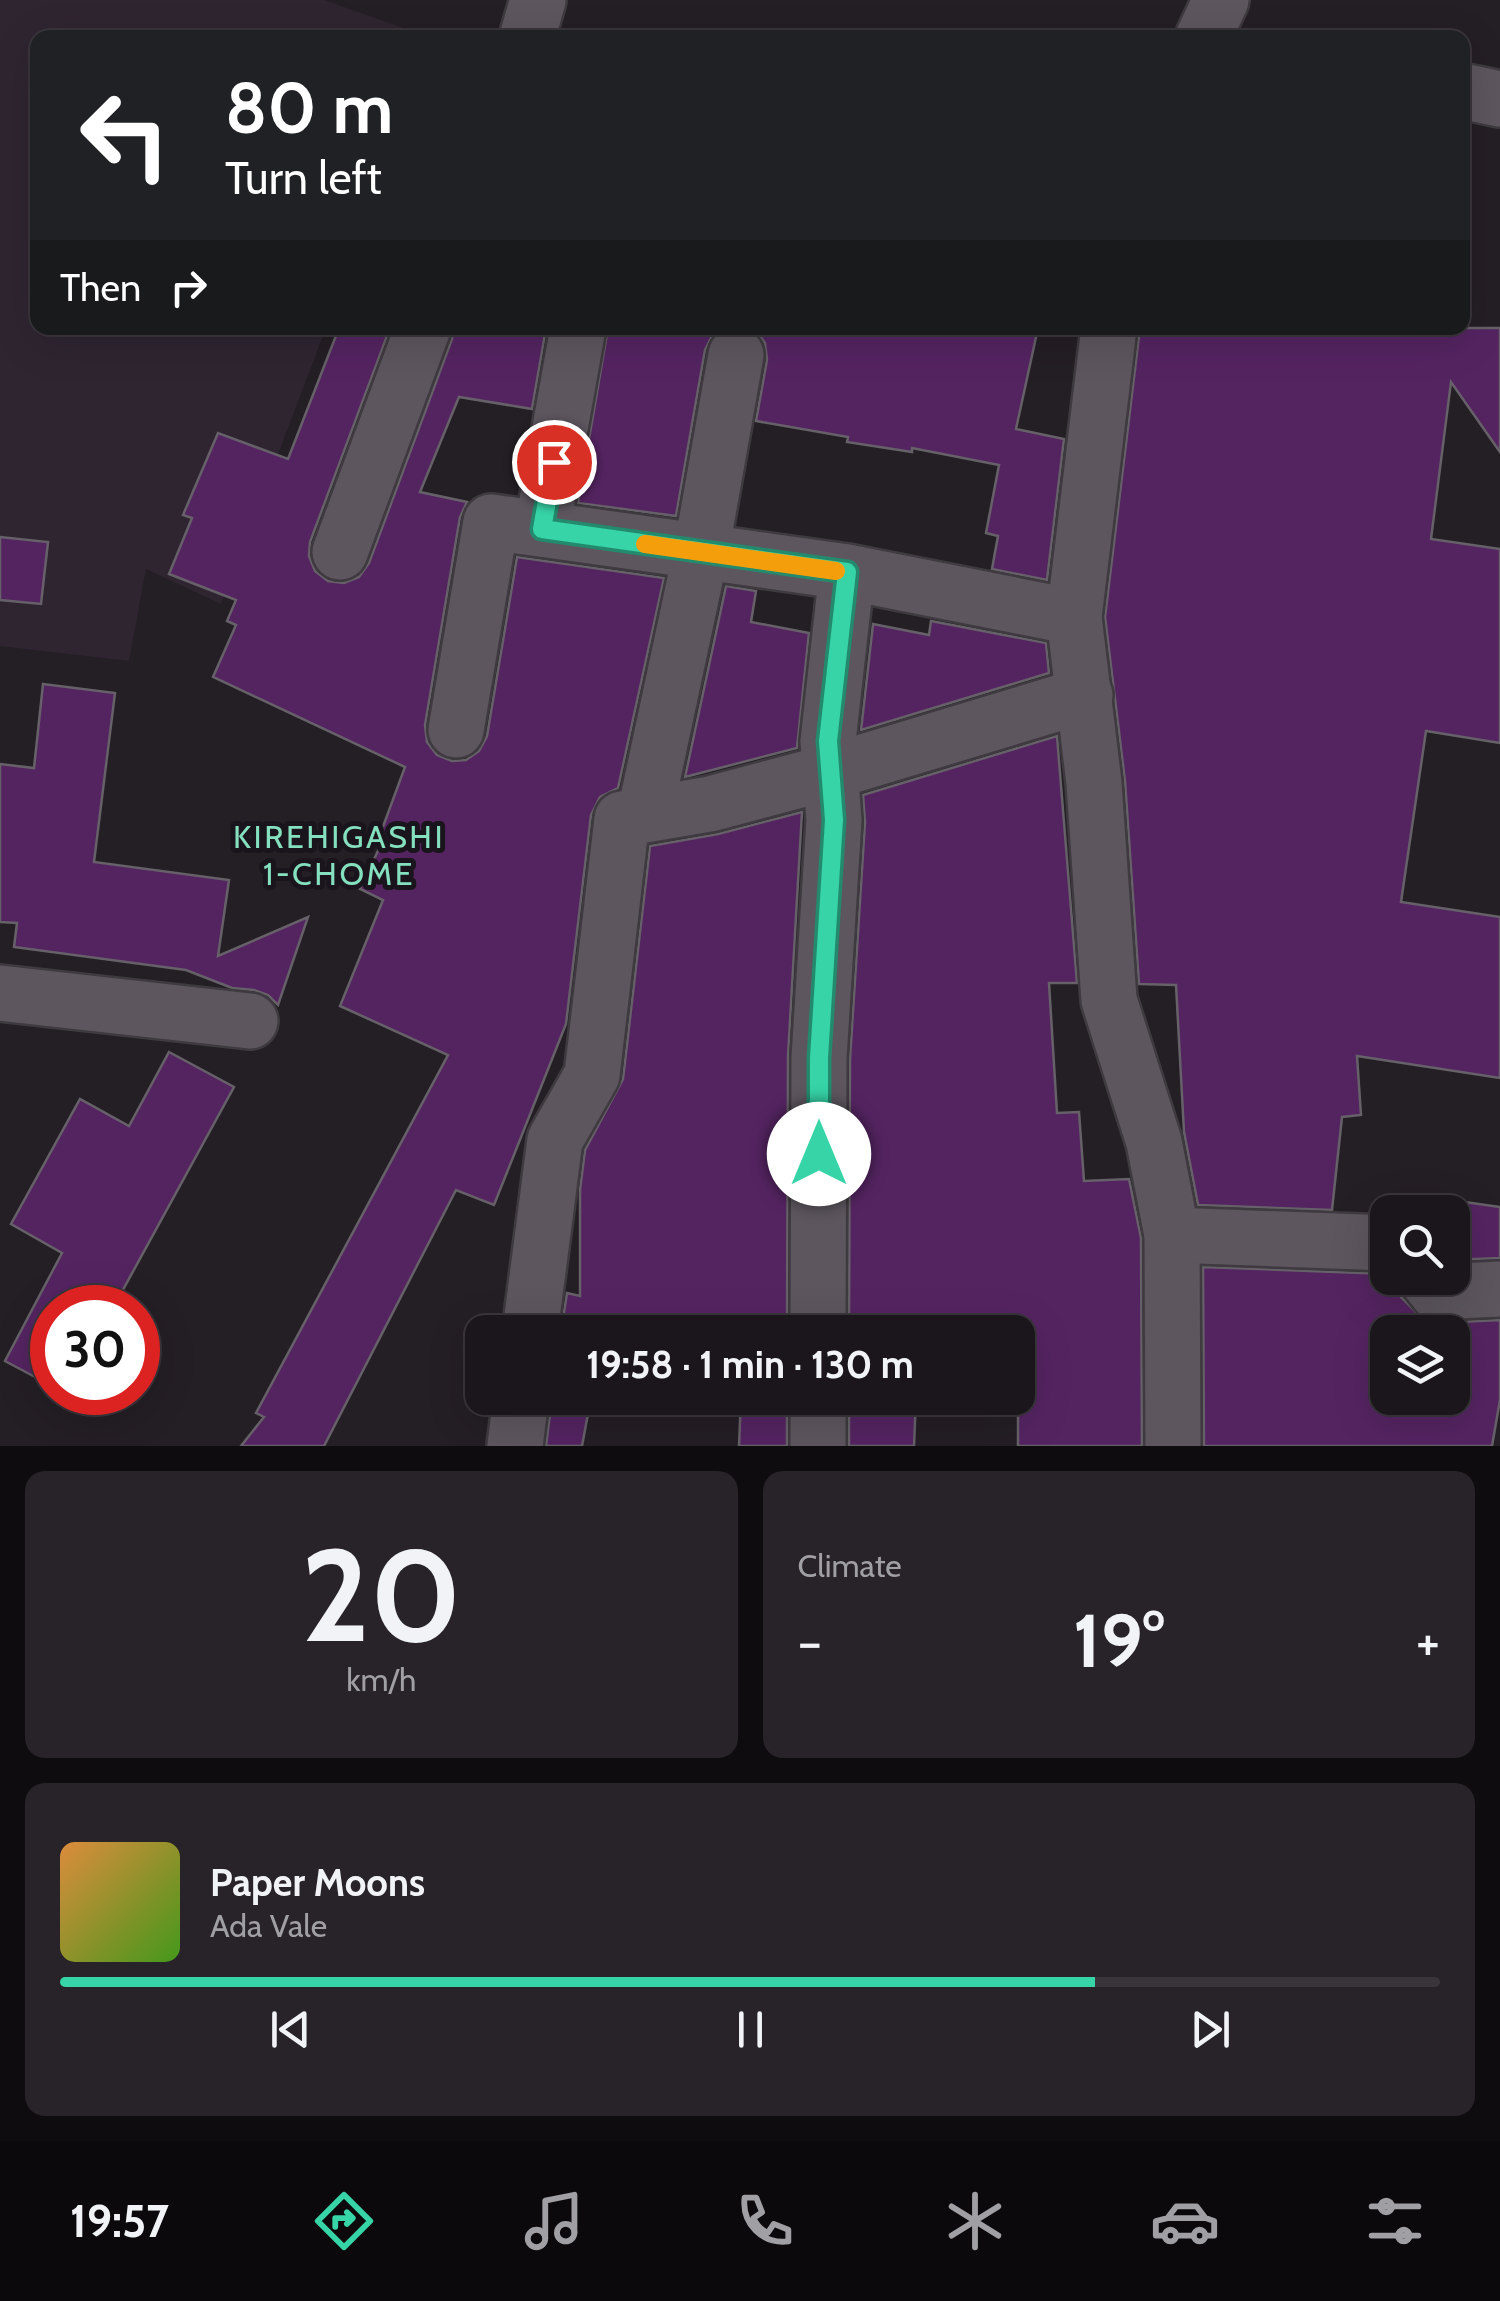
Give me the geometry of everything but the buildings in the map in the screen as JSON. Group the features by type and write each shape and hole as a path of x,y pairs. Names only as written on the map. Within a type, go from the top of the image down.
{"street":[{"path":"529,30 538,0"},
{"path":"1207,30 1221,0"},
{"path":"1470,92 1500,98"},
{"path":"340,552 420,335"},
{"path":"542,529 577,335"},
{"path":"1109,335 1074,617 1085,695 1109,1000 1154,1142 1172,1235 1173,1446"},
{"path":"645,813 701,552 736,355"},
{"path":"456,730 491,522 847,572 1074,617"},
{"path":"818,1315 819,1058 834,820 828,741 847,572"},
{"path":"532,1315 555,1140 592,1074 622,819 710,804 830,772 1085,695"},
{"path":"0,993 250,1021"},
{"path":"1172,1235 1370,1242"},
{"path":"1470,1291 1500,1290"},
{"path":"515,1446 519,1415"},
{"path":"818,1415 818,1446"}],"shaded area":[{"path":"0,0 324,0 409,30 30,30 30,335 323,335 221,604 146,569 129,661 0,646"}],"slow traffic":[{"path":"645,544 836,571"}],"district":[{"name":"KIREHIGASHI 1-CHOME","path":"339,854"}],"route":[{"path":"554,462 542,529 847,572 828,741 834,820 819,1058 819,1154"}]}
